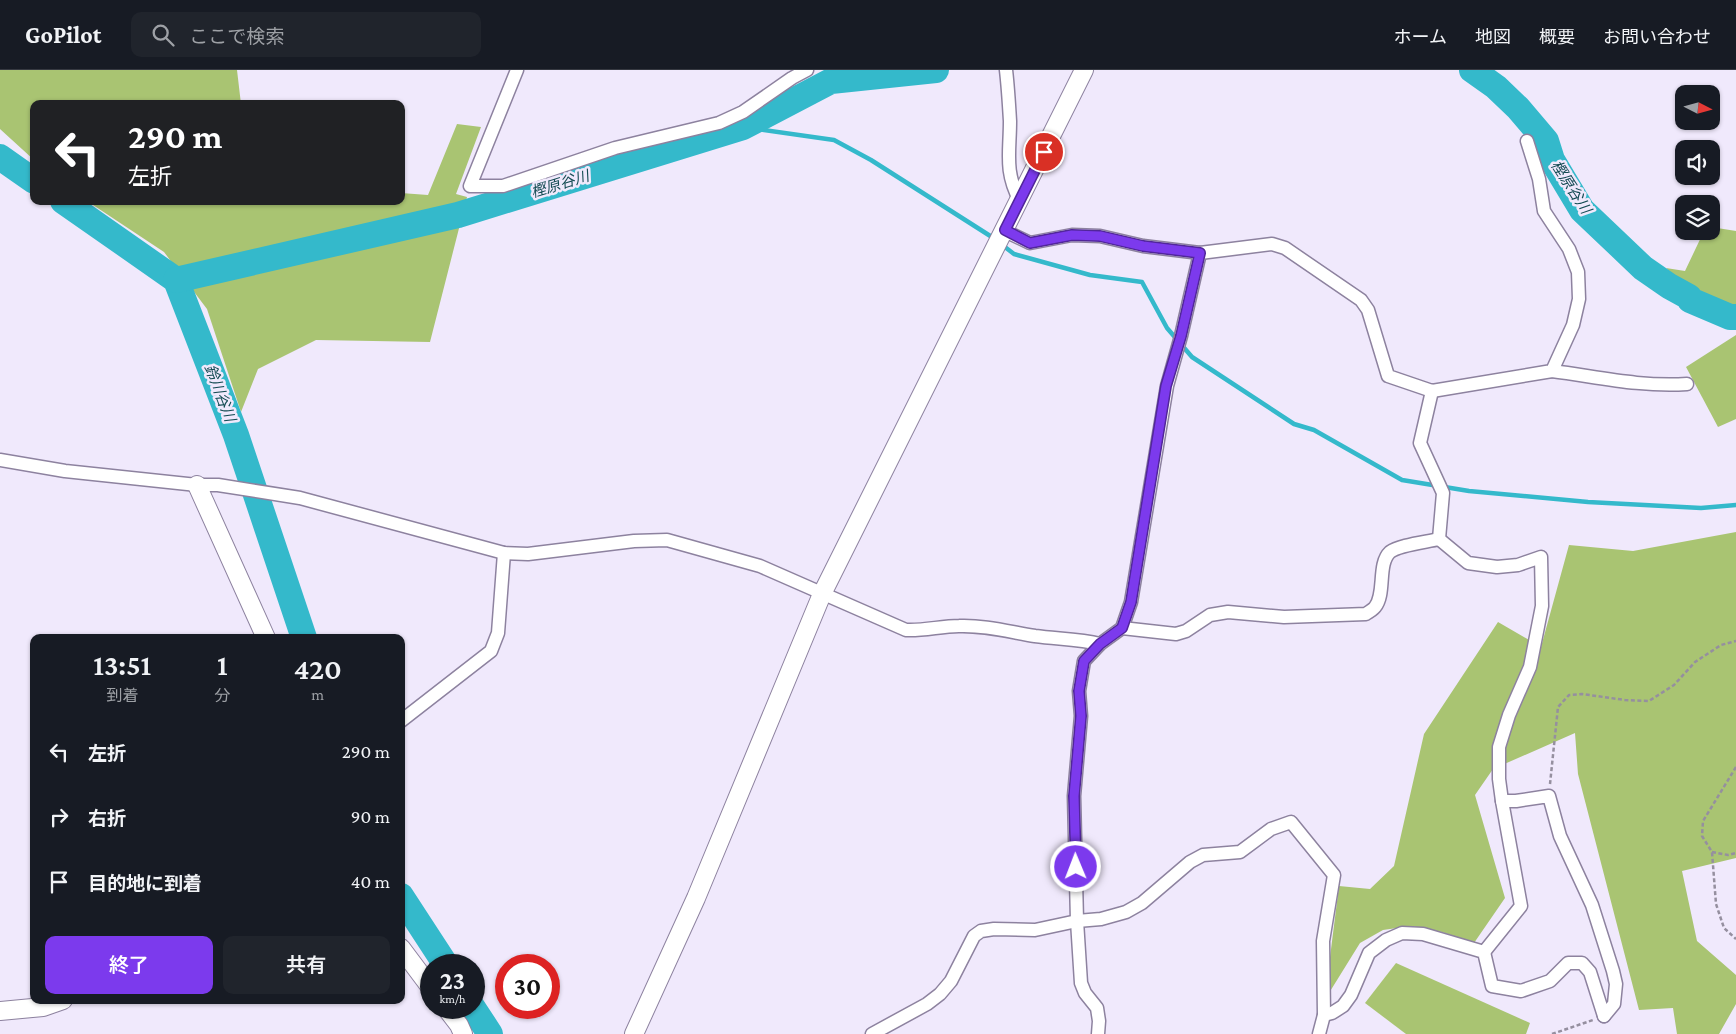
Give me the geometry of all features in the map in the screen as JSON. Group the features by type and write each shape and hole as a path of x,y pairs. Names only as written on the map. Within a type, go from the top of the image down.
{"street":[{"path":"517,70 470,186 503,186 615,148 719,123 743,112 792,78 807,70"},
{"path":"634,1034 696,898 822,594 1084,70"},
{"path":"1006,72 1010,122 1008,165 1012,187 1020,201"},
{"path":"1527,141 1539,178 1544,211 1569,249 1578,272 1579,299 1573,325 1552,371"},
{"path":"1001,238 1030,243 1072,235 1100,236 1143,246 1200,253 1272,244 1285,248 1361,300 1368,310 1388,376 1432,391 1552,371 1634,384 1687,384"},
{"path":"1098,1034 1097,1008 1085,993 1081,983 1077,921 1074,796 1081,716 1079,691 1084,661 1100,644 1122,628 1131,602 1166,386 1179,342 1200,253"},
{"path":"1432,391 1420,443 1440,487 1439,539"},
{"path":"0,460 65,471 197,485 218,485 300,498 504,553 528,554 634,541 667,540 760,566 906,630 920,631 958,626 981,627 1058,639 1083,640 1100,644"},
{"path":"197,485 264,634"},
{"path":"1122,628 1176,634 1186,631 1210,615 1228,612 1284,617 1366,614 1375,607 1379,597 1385,562 1389,553 1396,548 1439,539"},
{"path":"1439,539 1468,563 1497,567 1518,565 1541,557 1542,606 1530,666 1509,715 1499,747 1499,779 1502,801 1521,906 1484,952"},
{"path":"405,717 491,650 498,633 504,553"},
{"path":"1502,801 1549,796 1560,836 1592,905 1613,971 1616,984 1614,1004 1604,1016"},
{"path":"872,1034 927,1004 940,994 951,981 974,936 981,931 994,928 1035,930 1126,912 1142,903 1190,862 1204,855 1240,852 1271,829 1291,822 1334,875 1323,941 1324,1015 1319,1034"},
{"path":"1324,1015 1332,1013 1343,1006 1351,995 1369,954 1386,940 1402,933 1423,934 1484,952"},
{"path":"1484,952 1492,986 1521,990 1550,981 1568,963 1582,963 1590,972 1604,1016"},
{"path":"405,953 420,973"},
{"path":"0,1011 50,1004"},
{"path":"454,1019 463,1034"}],"path":[{"path":"1549,796 1558,707 1569,695 1582,694 1649,701 1674,685 1695,662 1721,645 1736,641"},
{"path":"1736,768 1703,821 1702,836 1712,852 1716,904 1724,928 1736,938"},
{"path":"1712,852 1728,855 1736,853"},
{"path":"1552,1034 1604,1016"}],"green space":[{"path":"0,70 237,70 241,100 30,100 30,156 0,129"},
{"path":"457,124 481,127 456,194 467,197 430,342 316,340 258,369 241,412 207,309 164,252 93,205 405,205 405,193 428,195"},
{"path":"1720,228 1736,231 1736,330 1666,268 1685,271 1700,240 1720,240"},
{"path":"1736,335 1736,419 1718,427 1686,367"},
{"path":"1736,532 1736,858 1682,871 1697,941 1736,975 1736,1004 1719,1034 1677,1034 1673,1008 1639,1010 1578,774 1575,733 1493,769 1475,795 1505,898 1474,943 1442,932 1411,926 1383,930 1360,943 1329,993 1329,965 1339,886 1370,889 1394,866 1424,734 1498,622 1541,647 1569,545 1633,551"},
{"path":"1396,963 1530,1023 1526,1034 1406,1034 1365,1003"}],"waterway":[{"name":"樫原谷川","path":"176,280 458,215 743,127 831,81 936,70"},
{"name":"樫原谷川","path":"1472,70 1496,87 1518,108 1546,141 1552,160 1582,210 1643,268 1689,297 1690,300 1730,317 1736,317"},
{"path":"743,127 834,140 871,160 995,239"},
{"name":"鈴川谷川","path":"0,157 30,178"},
{"name":"鈴川谷川","path":"69,205 176,280 236,435 303,634"},
{"path":"1001,244 1014,254 1090,275 1142,282 1167,328 1192,357 1294,424 1314,430 1402,480 1469,491 1588,502 1701,508 1736,505"},
{"name":"鈴川谷川","path":"405,902 439,954"},
{"name":"鈴川谷川","path":"480,1019 490,1034"}],"route":[{"path":"1044,152 1005,230 1030,243 1072,235 1100,236 1143,246 1200,253 1181,336 1166,386 1131,602 1122,628 1100,644 1084,661 1079,691 1081,716 1074,796 1076,867"}]}
